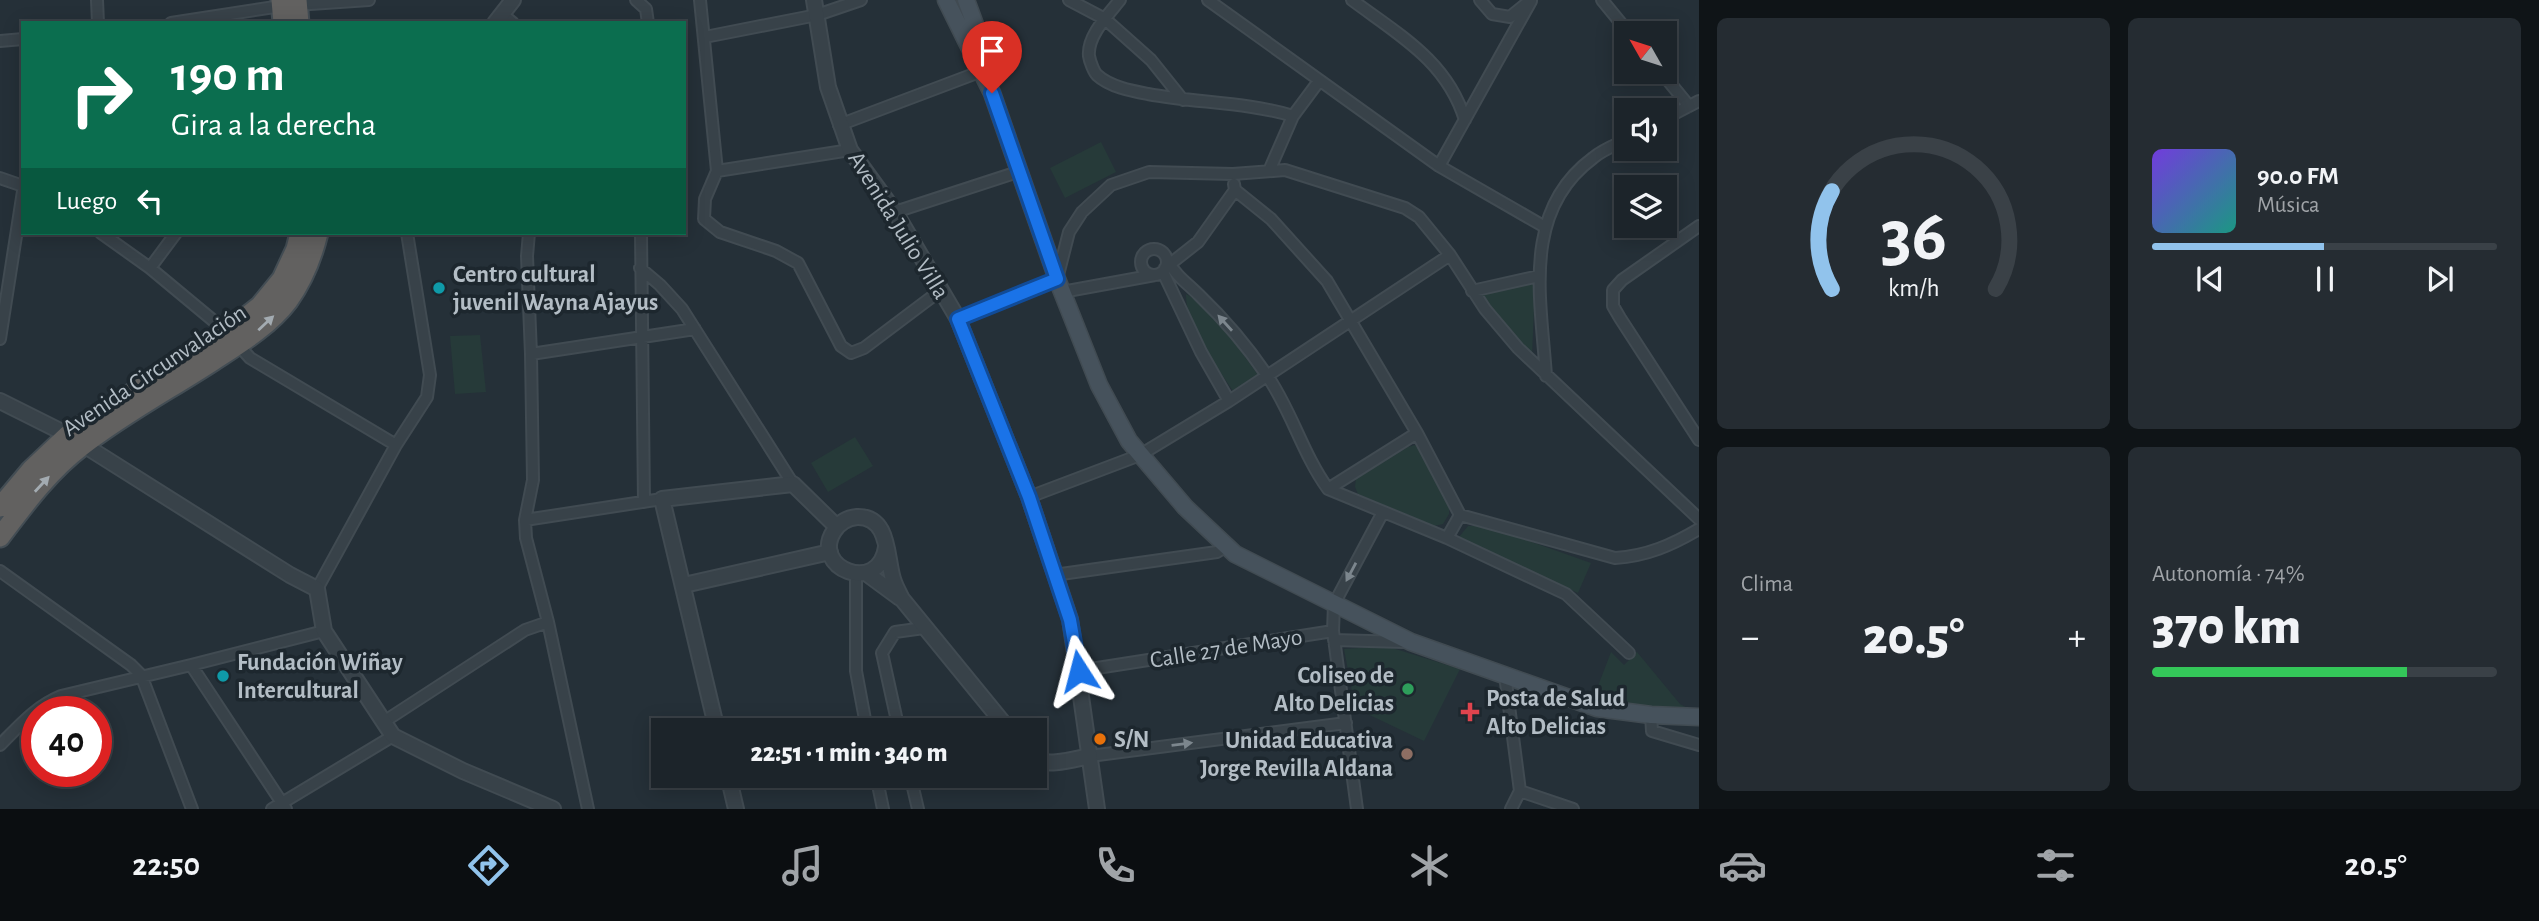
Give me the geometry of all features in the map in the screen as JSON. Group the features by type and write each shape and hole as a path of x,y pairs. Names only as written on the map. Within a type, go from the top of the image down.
{"highway":[{"name":"Avenida Circunvalación","path":"232,339 282,279 300,235"},
{"name":"Avenida Circunvalación","path":"0,506 31,470 232,339 261,327 286,303 302,279 312,257 318,235"},
{"name":"Avenida Circunvalación","path":"0,537 57,468 75,440"}],"main road":[{"path":"946,0 992,93 1060,286 1099,385 1129,441 1185,507 1235,554 1410,642 1597,708 1651,715 1699,717"},
{"path":"966,0 988,60 992,93"}],"street":[{"path":"97,0 98,21"},
{"path":"188,21 369,0"},
{"path":"503,20 513,0"},
{"path":"636,0 646,9 648,21"},
{"path":"700,0 717,171 705,199 702,216 704,219 720,232 776,251 798,263 841,346 851,353 864,348 941,290"},
{"name":"Avenida Julio Villa","path":"814,0 828,87 839,125 850,150 895,212 958,319 1029,497 1070,620 1097,809"},
{"path":"705,37 817,15 861,0"},
{"path":"1069,0 1105,19 1151,61 1183,100"},
{"path":"1120,0 1091,40 1089,56 1095,74 1109,83 1134,91 1275,111 1293,116"},
{"path":"1208,0 1439,166 1545,227"},
{"path":"1352,0 1430,59 1452,88 1465,120"},
{"path":"1480,0 1492,15 1510,17 1531,0"},
{"path":"1439,166 1531,0"},
{"path":"1602,0 1619,21"},
{"path":"0,41 21,39"},
{"path":"839,125 982,71"},
{"path":"1269,171 1293,116 1319,81"},
{"path":"1674,84 1694,103 1677,112"},
{"path":"1546,376 1539,276 1541,238 1551,208 1568,180 1593,157 1614,146"},
{"path":"717,171 850,150"},
{"path":"1060,286 1069,232 1082,212 1111,185 1149,172 1233,174 1285,170 1405,208 1419,217 1450,255 1472,291 1507,336 1699,519"},
{"path":"895,212 1021,171"},
{"path":"958,319 1060,286 1131,280 1164,268 1198,242 1235,190 1233,174"},
{"path":"0,178 21,185"},
{"path":"1235,190 1271,219 1327,281 1417,433 1460,515 1615,558 1638,557 1680,541 1699,529"},
{"path":"0,339 21,204"},
{"path":"1699,226 1622,280 1613,290 1613,306 1699,440"},
{"path":"104,235 150,268 250,358 396,445"},
{"path":"150,268 175,235"},
{"path":"407,235 430,385 427,397 396,445 317,589 324,631 393,736 463,771 553,809"},
{"path":"529,235 527,256 533,480 525,520 526,538 548,622 588,809"},
{"path":"641,235 644,502"},
{"path":"1131,280 1147,252 1155,249 1163,253 1164,268 1200,352 1230,401"},
{"path":"1029,497 1140,455 1230,401 1450,255"},
{"path":"1141,263 1147,274 1164,268"},
{"path":"640,268 682,309 793,484 836,527"},
{"path":"1164,268 1199,295 1268,376 1317,473 1328,489 1447,538 1566,594 1629,653"},
{"path":"1472,291 1539,276"},
{"path":"531,354 695,329"},
{"path":"0,401 75,440 290,575 317,589"},
{"path":"1328,489 1417,433"},
{"path":"525,520 662,499 793,484"},
{"path":"662,499 714,718"},
{"path":"1357,809 1334,635 1334,604 1383,512"},
{"path":"1447,538 1460,515"},
{"path":"902,599 861,573 839,566 830,552 830,543 836,527 851,518 870,520 884,533 893,581 902,599 999,718"},
{"path":"1054,575 1217,552 1226,545"},
{"path":"861,573 881,561 886,547"},
{"path":"684,585 830,552"},
{"path":"0,572 131,665 141,675 192,809"},
{"path":"861,573 856,671 865,718"},
{"path":"385,721 525,630 548,622"},
{"path":"896,718 882,653 895,632 924,628"},
{"path":"0,745 42,704 61,695 324,631"},
{"name":"Calle 27 de Mayo","path":"1079,671 1334,635 1410,642"},
{"path":"191,665 280,807 393,736"},
{"path":"1506,675 1520,791 1511,809"},
{"path":"1651,715 1652,732 1699,744"},
{"path":"1047,762 1346,723"},
{"path":"731,788 736,809"},
{"path":"879,788 883,809"},
{"path":"913,788 918,809"},
{"path":"1520,791 1573,809"}],"green space":[{"path":"1101,142 1116,172 1065,198 1050,168"},
{"path":"1535,283 1532,357 1480,294"},
{"path":"1186,294 1207,309 1259,376 1233,391 1196,331 1187,306"},
{"path":"480,335 486,392 455,394 450,336"},
{"path":"855,437 873,466 828,492 811,463"},
{"path":"1415,445 1422,451 1449,504 1449,514 1443,524 1434,526 1358,494 1355,487 1356,479"},
{"path":"1468,526 1487,526 1591,563 1578,593 1459,537"},
{"name":"Coliseo de Alto Delicias","path":"1386,646 1460,669 1424,741 1355,708 1344,649"},
{"path":"1611,652 1624,665 1637,652 1680,704 1691,710 1609,703 1593,699"}],"place":[{"name":"Centro cultural juvenil Wayna Ajayus","path":"439,288"},
{"name":"Fundación Wiñay Intercultural","path":"223,676"},
{"name":"Coliseo de Alto Delicias","path":"1408,689"},
{"name":"Posta de Salud Alto Delicias","path":"1470,712"},
{"name":"S/N","path":"1100,739"},
{"name":"Unidad Educativa Jorge Revilla Aldana","path":"1407,754"}],"route":[{"path":"992,93 1057,279 958,319 1029,497 1070,620 1079,671"}]}
